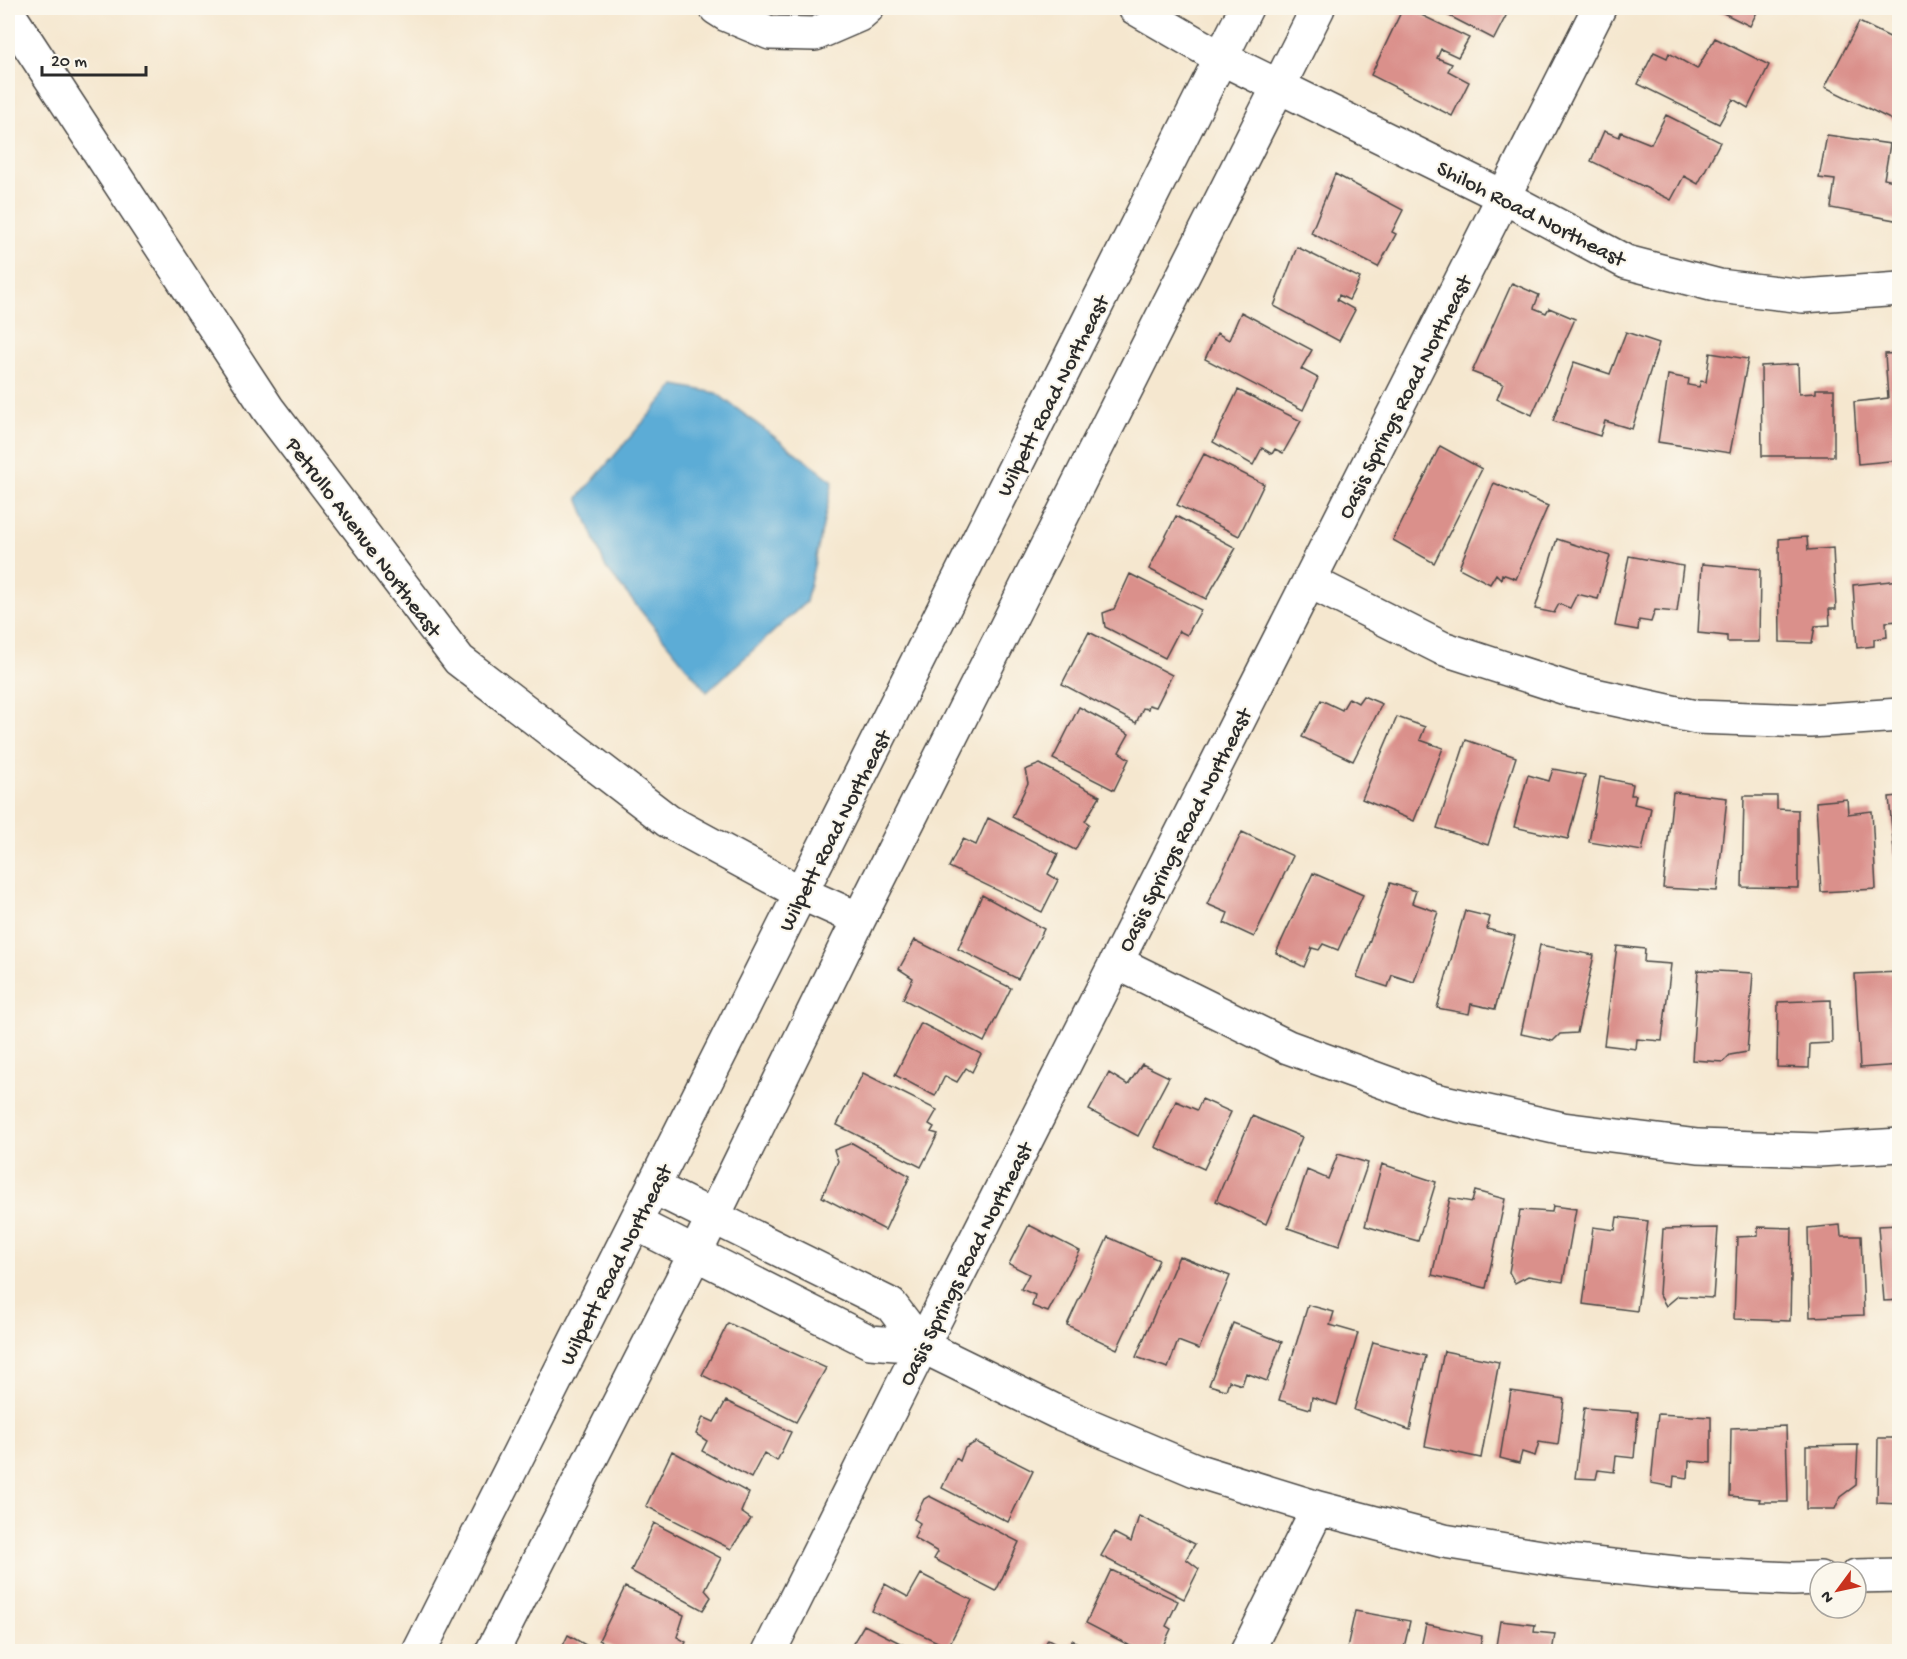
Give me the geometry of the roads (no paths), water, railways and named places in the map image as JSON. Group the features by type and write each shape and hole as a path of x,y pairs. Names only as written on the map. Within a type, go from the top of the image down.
{"street":[{"path":"716,8 770,33 815,34 859,15 867,8"},
{"name":"Shiloh Road Northeast","path":"1135,8 1221,58 1504,197 1626,262 1719,286 1803,296 1899,290"},
{"name":"Wilpett Road Northeast","path":"419,1652 1246,8"},
{"path":"492,1652 695,1254 859,919 1318,8"},
{"name":"Oasis Springs Road Northeast","path":"769,1652 1599,8"},
{"name":"Petrullo Avenue Northeast","path":"8,13 268,409 459,660 668,821 801,893 859,919"},
{"path":"1309,581 1442,648 1572,690 1696,717 1810,721 1899,715"},
{"path":"1116,962 1287,1047 1431,1099 1563,1129 1698,1146 1819,1150 1899,1145"},
{"path":"653,1187 891,1305 922,1346"},
{"path":"635,1223 870,1342 922,1346 1057,1412 1195,1470 1318,1508 1444,1541 1566,1562 1685,1574 1808,1578"},
{"path":"1247,1652 1318,1508"},
{"path":"1868,1576 1899,1575"}],"water":[{"path":"675,385 716,393 833,481 806,602 707,692 606,568 578,498"}]}
